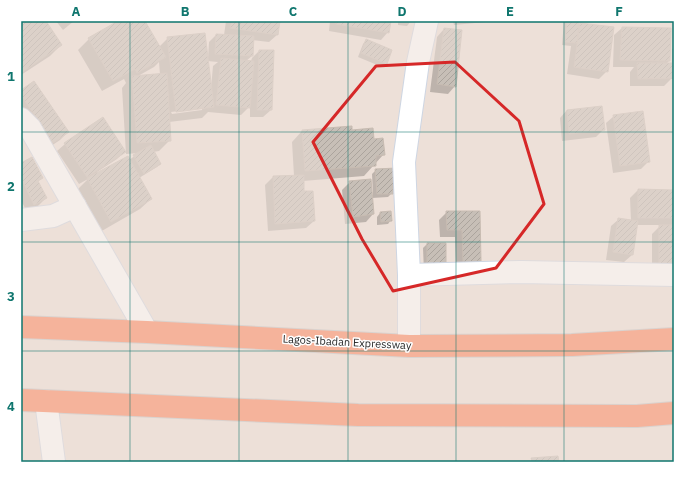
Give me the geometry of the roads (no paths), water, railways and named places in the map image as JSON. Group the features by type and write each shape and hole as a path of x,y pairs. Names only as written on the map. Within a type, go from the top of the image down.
{"highway":[{"name":"Lagos-Ibadan Expressway","path":"21,327 148,332 409,346 572,345 674,339"},
{"path":"21,400 358,415 637,416 674,413"}],"street":[{"path":"409,346 409,275 404,162 418,62 427,21"},
{"path":"21,119 30,128 148,332"},
{"path":"21,220 53,216 75,206"},
{"path":"409,275 521,272 674,275"},
{"path":"46,401 54,462"}]}
